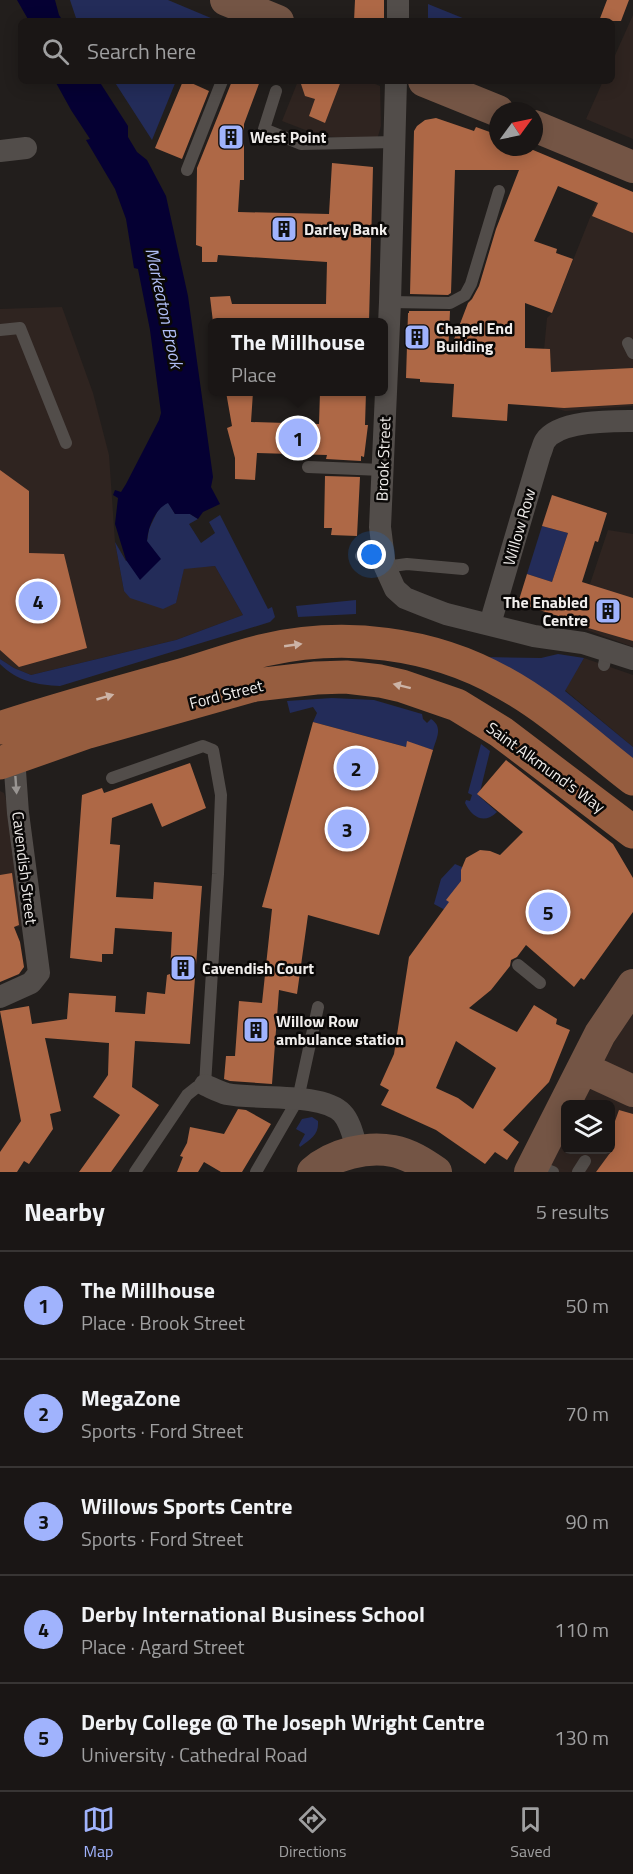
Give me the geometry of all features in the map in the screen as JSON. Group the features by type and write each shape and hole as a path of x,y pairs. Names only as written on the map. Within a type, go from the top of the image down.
{"main road":[{"name":"Ford Street","path":"0,728 265,650 313,643 348,642 389,645 431,652 464,664"},
{"path":"464,664 501,681 533,701 633,779"},
{"path":"464,664 488,690 521,713 633,803"},
{"name":"Ford Street","path":"7,760 88,732 255,685 346,677 402,686 458,705"},
{"path":"0,701 26,711 48,712"},
{"name":"Saint Alkmund's Way","path":"458,705 501,732 633,832"}],"street":[{"name":"Brook Street","path":"388,344 396,84"},
{"path":"440,85 489,107"},
{"path":"543,130 633,167"},
{"path":"0,151 26,148"},
{"name":"Brook Street","path":"386,396 380,527 384,557 396,589 405,597 446,614 534,636 583,643 605,658 633,659"},
{"name":"Willow Row","path":"490,624 546,440 563,428 578,424 633,421"},
{"name":"Cavendish Street","path":"0,997 24,988 37,978 39,968 18,813 7,760"},
{"path":"539,1170 583,1068 600,1035 633,985"},
{"path":"583,1068 633,1091"},
{"path":"205,1085 228,1094 322,1103 343,1113 358,1152"},
{"path":"313,1172 326,1162 358,1152 381,1150 404,1154 436,1172"}],"lane":[{"path":"187,170 221,84"},
{"path":"276,91 264,129 300,144 395,142"},
{"path":"390,302 450,303 465,295 471,284 499,191"},
{"path":"0,330 20,328 66,444"},
{"path":"308,467 382,470"},
{"path":"361,556 384,557 407,564 463,569"},
{"path":"112,778 203,747 213,750 221,795 205,1085 197,1087 187,1095 135,1172"},
{"path":"518,964 540,983"},
{"path":"256,1172 298,1099 318,1007"},
{"path":"578,1172 585,1161"}],"shaded area":[{"path":"70,0 168,0 211,18 76,18"},
{"path":"428,4 463,18 428,18"},
{"path":"633,15 633,139 586,119 602,84 615,84 615,55"},
{"path":"116,84 175,84 152,140"},
{"path":"297,84 375,84 380,86 381,126 377,140 321,136 282,121"},
{"path":"605,180 633,192 633,406 565,411 551,407 550,350 544,350 547,318 552,313"},
{"path":"62,307 93,393 109,455 115,542 124,591 176,602 184,568 215,566 243,615 176,640 31,675 0,659 0,309"},
{"path":"168,502 175,514 190,514 198,519 189,524 201,543 215,533 209,522 220,515 268,609 272,607 275,617 270,622 60,686 28,681 13,674 0,664 0,659 31,675 176,640 243,615 215,566 184,569 176,603 163,609 130,598 124,591 115,542 126,561 147,541 149,529 158,510"},
{"path":"542,526 568,533 552,582 527,574"},
{"path":"608,530 633,534 633,647 576,626"},
{"path":"356,600 356,614 298,617 296,606"},
{"path":"558,654 584,658 565,691 633,747 633,762 484,657 541,658"},
{"path":"584,658 633,675 633,747 565,690"},
{"path":"332,698 374,700 422,714 427,723 431,719 437,725 438,733 433,750 408,742 406,747 313,722 317,713 313,707 290,713 287,701"},
{"path":"481,744 490,751 479,796 497,812 483,819 471,812 465,803 466,800 470,801 472,795 468,793"},
{"path":"0,791 4,793 12,819 28,926 0,928"},
{"path":"455,864 462,867 462,911 458,917 434,904 441,879"},
{"path":"633,1009 633,1172 546,1172 561,1140 561,1154 615,1154 615,1100 581,1100"},
{"path":"312,1117 318,1121 317,1130 308,1142 300,1147 305,1134 296,1129 302,1119"}],"water":[{"path":"17,0 55,0 61,18 27,18"},
{"name":"Markeaton Brook","path":"57,84 101,84 128,126 128,137 137,152 147,160 166,196 188,296 213,477 211,487 220,504 203,512 198,519 190,514 175,514 168,503 163,506 151,524 147,541 161,559 140,580 126,560 115,524 118,498 113,495 115,490 121,492 126,484 161,413 150,330 138,269 134,268 126,219 115,189 86,140 90,139"}],"building":[{"path":"355,0 384,0 384,18 354,18"},
{"path":"607,0 629,0 621,21 615,21 615,18 600,18"},
{"path":"182,84 194,84 209,91 182,159 155,148"},
{"name":"Darley Bank","path":"231,84 259,84 244,124 244,180 240,180 238,212 329,214 332,163 373,167 369,318 213,318 210,297 230,296 232,304 326,304 327,262 218,255 217,262 202,262 202,247 196,245 197,168"},
{"path":"301,84 340,84 325,123 309,116 315,99 305,96"},
{"path":"436,118 474,131 476,127 489,132 489,156 543,156 543,154 633,192 633,233 592,216 598,203 558,186 534,241 557,249 556,253 573,259 552,313 525,303 525,348 550,349 551,372 633,368 633,404 564,408 508,404 507,421 452,417 454,384 420,382 420,379 406,378 409,311 450,311 448,355 468,303 479,286 496,229 519,170 455,170 451,293 448,295 410,294 414,131 425,120"},
{"path":"227,396 253,396 251,422 319,424 320,396 366,396 365,425 368,425 364,457 361,456 361,461 326,459 327,455 257,453 255,480 235,479 235,458 227,428 232,426"},
{"path":"0,470 29,491 29,553 64,554 87,648 19,667 0,650"},
{"path":"325,476 360,477 357,536 331,535 332,528 324,528"},
{"path":"552,495 607,513 582,582 633,598 633,641 578,625 579,623 518,603 527,574 552,582 568,533 542,526"},
{"path":"313,722 406,747 407,741 433,750 379,935 308,915 297,994 279,990 272,1084 230,1081 224,1079 226,1056 235,1056 239,1001 262,1003 272,909 262,907"},
{"path":"506,760 613,844 633,878 633,912 584,980 581,978 574,987 526,945 517,957 511,960 510,966 491,990 469,1008 517,1032 534,1005 557,1019 556,1024 570,1030 549,1082 503,1130 519,1142 507,1160 495,1152 485,1164 436,1130 381,1105 389,1090 380,1085 394,1054 409,957 449,902 446,900 461,881 461,870 466,858 480,850 500,855 523,832 477,794","holes":["456,1041 496,1068 473,1109 458,1098 436,1088"]},
{"name":"Cavendish Court","path":"190,763 206,808 162,827 152,803 112,818 110,844 120,845 116,897 153,899 154,882 202,886 190,1044 135,1041 132,1087 159,1105 111,1172 79,1172 120,1115 93,1097 108,1075 109,1043 45,1038 61,1111 50,1114 53,1129 29,1164 24,1161 17,1172 0,1172 0,1152 21,1121 0,1011 29,1006 32,1024 67,1019 69,993 116,996 115,1012 145,1014 147,992 165,994 167,975 170,974 172,932 115,928 113,954 102,954 102,962 70,958 82,795 102,788 104,793"},
{"path":"12,873 19,925 14,927 20,942 24,967 19,974 0,982 0,875"},
{"path":"238,1109 246,1110 271,1124 242,1172 221,1172 204,1162 198,1172 177,1172 190,1127 224,1134"},
{"path":"619,1110 633,1114 633,1172 596,1172 609,1154 615,1154 615,1121"}],"place":[{"name":"West Point","path":"231,137"},
{"name":"Darley Bank","path":"284,229"},
{"name":"Chapel End Building","path":"417,337"},
{"name":"The Millhouse","path":"298,438"},
{"name":"Derby International Business School","path":"38,601"},
{"name":"The Enabled Centre","path":"608,611"},
{"name":"MegaZone","path":"356,768"},
{"name":"Willows Sports Centre","path":"347,829"},
{"name":"Derby College @ The Joseph Wright Centre","path":"548,912"},
{"name":"Cavendish Court","path":"183,968"},
{"name":"Willow Row ambulance station","path":"256,1030"}]}
